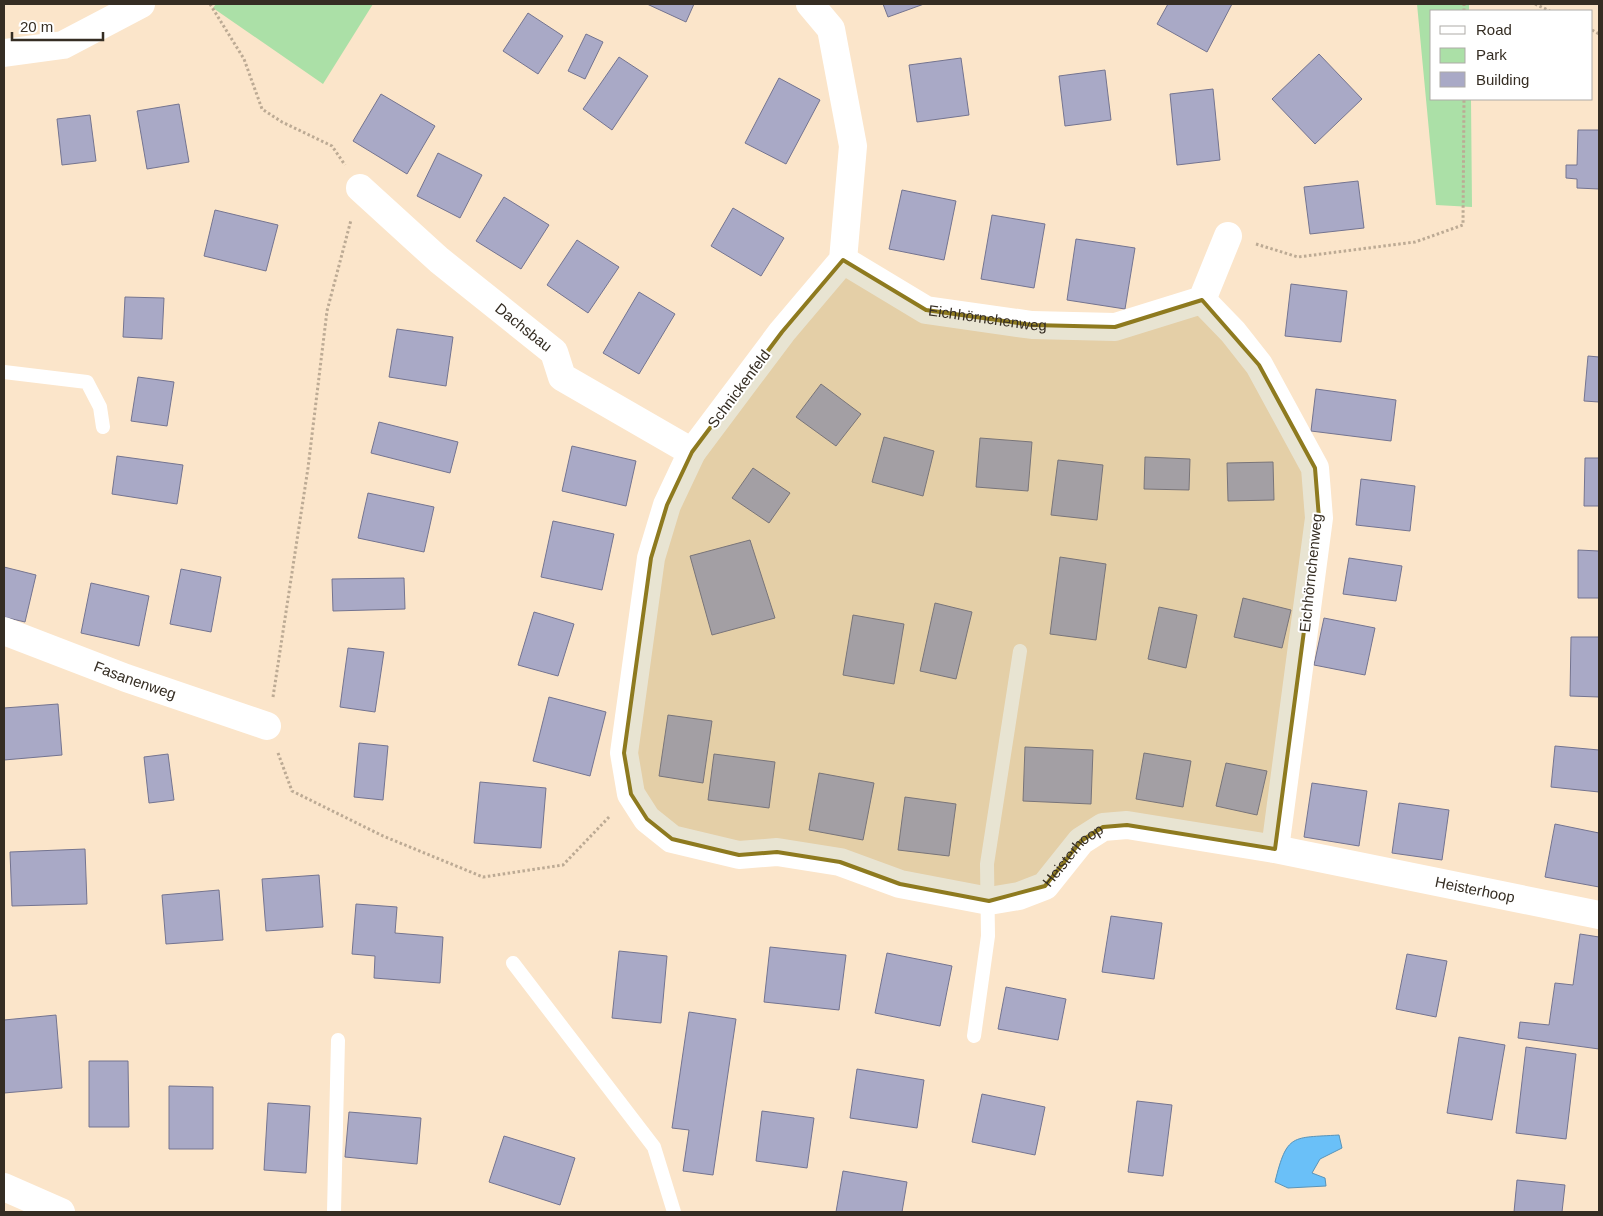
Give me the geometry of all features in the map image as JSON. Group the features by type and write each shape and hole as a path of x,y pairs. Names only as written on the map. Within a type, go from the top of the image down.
{"street":[{"path":"4,53 63,45 141,4"},
{"path":"810,4 831,29 853,146 843,260"},
{"name":"Dachsbau","path":"360,188 439,260 554,352 562,377 692,452"},
{"path":"1202,300 1228,236"},
{"name":"Eichhörnchenweg","path":"843,260 926,310 1032,325 1115,327 1202,300 1233,332 1259,365 1315,468 1319,518 1275,849"},
{"name":"Schnickenfeld","path":"631,794 624,753 651,558 667,504 692,452 782,332 843,260"},
{"name":"Fasanenweg","path":"4,631 126,678 267,726"},
{"name":"Heisterhoop","path":"631,794 647,819 672,839 738,855 776,852 840,862 900,884 989,901 1019,896 1045,886 1081,841 1102,827 1128,825 1275,849 1599,916"},
{"path":"4,1187 61,1212"}],"lane":[{"path":"4,372 87,382 100,407 103,427"},
{"path":"974,1036 988,936 987,864 1020,651"},
{"path":"514,963 654,1147 674,1212"},
{"path":"334,1212 338,1040"}],"path":[{"path":"210,4 244,59 262,109 282,122 332,146 360,188 327,311 308,468 279,662 267,726 292,791 383,836 483,877 563,865 631,794"},
{"path":"1535,4 1548,10"},
{"path":"1228,236 1298,257 1415,242 1463,225 1464,100"}],"highlighted area":[{"path":"843,260 926,310 1032,325 1115,327 1202,300 1259,365 1315,468 1319,518 1275,849 1127,825 1103,827 1081,841 1045,886 989,901 900,884 840,862 777,852 739,855 672,839 647,819 631,794 624,753 651,558 667,505 692,452 782,332"}],"green space":[{"path":"216,4 373,4 323,84 213,8"},
{"path":"1417,4 1469,4 1469,10 1430,10 1430,100 1471,100 1472,207 1436,205"}],"water":[{"path":"1339,1135 1342,1148 1320,1159 1312,1173 1325,1178 1326,1186 1288,1188 1275,1182 1283,1154 1294,1141 1301,1138"}],"building":[{"path":"647,4 694,4 686,22"},
{"path":"883,4 924,4 888,17"},
{"path":"1168,4 1232,4 1207,52 1157,24"},
{"path":"528,13 563,36 538,74 503,51"},
{"path":"586,34 603,42 585,79 568,71"},
{"path":"1319,54 1362,99 1315,144 1272,99"},
{"path":"619,57 648,76 612,130 583,109"},
{"path":"961,58 969,115 917,122 909,65"},
{"path":"1105,70 1111,120 1065,126 1059,76"},
{"path":"779,78 820,100 786,164 745,143"},
{"path":"1213,89 1220,160 1177,165 1170,94"},
{"path":"381,94 435,126 407,174 353,141"},
{"path":"179,104 189,162 147,169 137,111"},
{"path":"90,115 96,161 62,165 57,119"},
{"path":"1578,130 1599,130 1599,189 1577,188 1577,179 1566,178 1566,165 1577,165"},
{"path":"438,153 482,175 460,218 417,196"},
{"path":"1358,181 1364,228 1310,234 1304,187"},
{"path":"902,190 956,201 944,260 889,249"},
{"path":"504,197 549,225 521,269 476,241"},
{"path":"733,208 784,238 761,276 711,246"},
{"path":"215,210 278,225 266,271 204,256"},
{"path":"992,215 1045,224 1034,288 981,279"},
{"path":"1076,239 1135,248 1125,309 1067,300"},
{"path":"577,240 619,267 588,313 547,285"},
{"path":"1291,284 1347,291 1341,342 1285,336"},
{"path":"639,292 675,314 639,374 603,353"},
{"path":"125,297 164,298 162,339 123,337"},
{"path":"397,329 453,337 446,386 389,377"},
{"path":"1588,356 1599,357 1599,402 1584,401"},
{"path":"138,377 174,382 167,426 131,421"},
{"path":"821,384 861,414 836,446 796,417"},
{"path":"1316,389 1396,400 1391,441 1311,431"},
{"path":"379,422 458,442 450,473 371,453"},
{"path":"884,437 934,451 923,496 872,482"},
{"path":"980,438 1032,442 1028,491 976,487"},
{"path":"572,446 636,461 626,506 562,491"},
{"path":"117,456 183,465 177,504 112,494"},
{"path":"1145,457 1190,459 1189,490 1144,489"},
{"path":"1585,458 1599,458 1599,506 1584,506"},
{"path":"1058,460 1103,465 1097,520 1051,515"},
{"path":"1273,462 1274,500 1228,501 1227,463"},
{"path":"753,468 790,493 769,523 732,498"},
{"path":"1361,479 1415,486 1410,531 1356,525"},
{"path":"368,493 434,507 424,552 358,538"},
{"path":"553,521 614,534 602,590 541,577"},
{"path":"750,540 775,618 712,635 690,556"},
{"path":"1578,550 1599,551 1599,598 1578,598"},
{"path":"1060,557 1106,564 1096,640 1050,634"},
{"path":"1349,558 1402,566 1396,601 1343,594"},
{"path":"4,567 36,575 25,622 4,617"},
{"path":"181,569 221,577 211,632 170,624"},
{"path":"404,578 405,609 333,611 332,579"},
{"path":"91,583 149,596 139,646 81,633"},
{"path":"1243,598 1291,610 1282,648 1234,637"},
{"path":"935,603 972,612 956,679 920,671"},
{"path":"1159,607 1197,615 1186,668 1148,659"},
{"path":"534,612 574,624 558,676 518,665"},
{"path":"853,615 904,624 894,684 843,675"},
{"path":"1324,618 1375,628 1365,675 1314,665"},
{"path":"1571,637 1599,637 1599,697 1570,696"},
{"path":"348,648 384,652 375,712 340,707"},
{"path":"549,697 606,712 590,776 533,761"},
{"path":"58,704 62,755 4,760 4,708"},
{"path":"668,715 712,721 703,783 659,776"},
{"path":"359,743 388,746 383,800 354,797"},
{"path":"1555,746 1599,750 1599,792 1551,787"},
{"path":"1025,747 1093,750 1091,804 1023,801"},
{"path":"1144,753 1191,761 1183,807 1136,799"},
{"path":"168,754 174,800 149,803 144,757"},
{"path":"714,754 775,762 769,808 708,800"},
{"path":"1226,763 1267,771 1257,815 1216,806"},
{"path":"819,773 874,783 863,840 809,830"},
{"path":"480,782 546,788 541,848 474,843"},
{"path":"1312,783 1367,791 1359,846 1304,837"},
{"path":"905,797 956,804 949,856 898,850"},
{"path":"1399,803 1449,810 1442,860 1392,853"},
{"path":"1555,824 1599,833 1599,887 1545,877"},
{"path":"85,849 87,904 12,906 10,852"},
{"path":"319,875 323,927 266,931 262,879"},
{"path":"219,890 223,940 166,944 162,895"},
{"path":"356,904 397,907 395,933 443,937 440,983 374,978 375,956 352,954"},
{"path":"1111,916 1162,923 1154,979 1102,972"},
{"path":"1580,934 1599,937 1599,1049 1518,1038 1520,1022 1549,1025 1555,983 1573,985"},
{"path":"770,947 846,955 839,1010 764,1002"},
{"path":"619,951 667,956 661,1023 612,1018"},
{"path":"887,953 952,966 940,1026 875,1013"},
{"path":"1407,954 1447,961 1436,1017 1396,1009"},
{"path":"1006,987 1066,999 1058,1040 998,1029"},
{"path":"689,1012 736,1019 713,1175 683,1171 689,1130 672,1128"},
{"path":"56,1015 62,1088 4,1093 4,1020"},
{"path":"1459,1037 1505,1045 1492,1120 1447,1113"},
{"path":"1526,1047 1576,1054 1566,1139 1516,1133"},
{"path":"89,1061 128,1061 129,1127 89,1127"},
{"path":"857,1069 924,1080 917,1128 850,1118"},
{"path":"169,1086 213,1087 213,1149 169,1149"},
{"path":"982,1094 1045,1107 1035,1155 972,1142"},
{"path":"1137,1101 1172,1105 1163,1176 1128,1172"},
{"path":"268,1103 310,1106 306,1173 264,1170"},
{"path":"762,1111 814,1118 807,1168 756,1161"},
{"path":"349,1112 421,1118 417,1164 345,1157"},
{"path":"504,1136 575,1158 560,1205 489,1182"},
{"path":"843,1171 907,1182 902,1212 836,1212"},
{"path":"1517,1180 1565,1185 1562,1212 1514,1212"}]}
